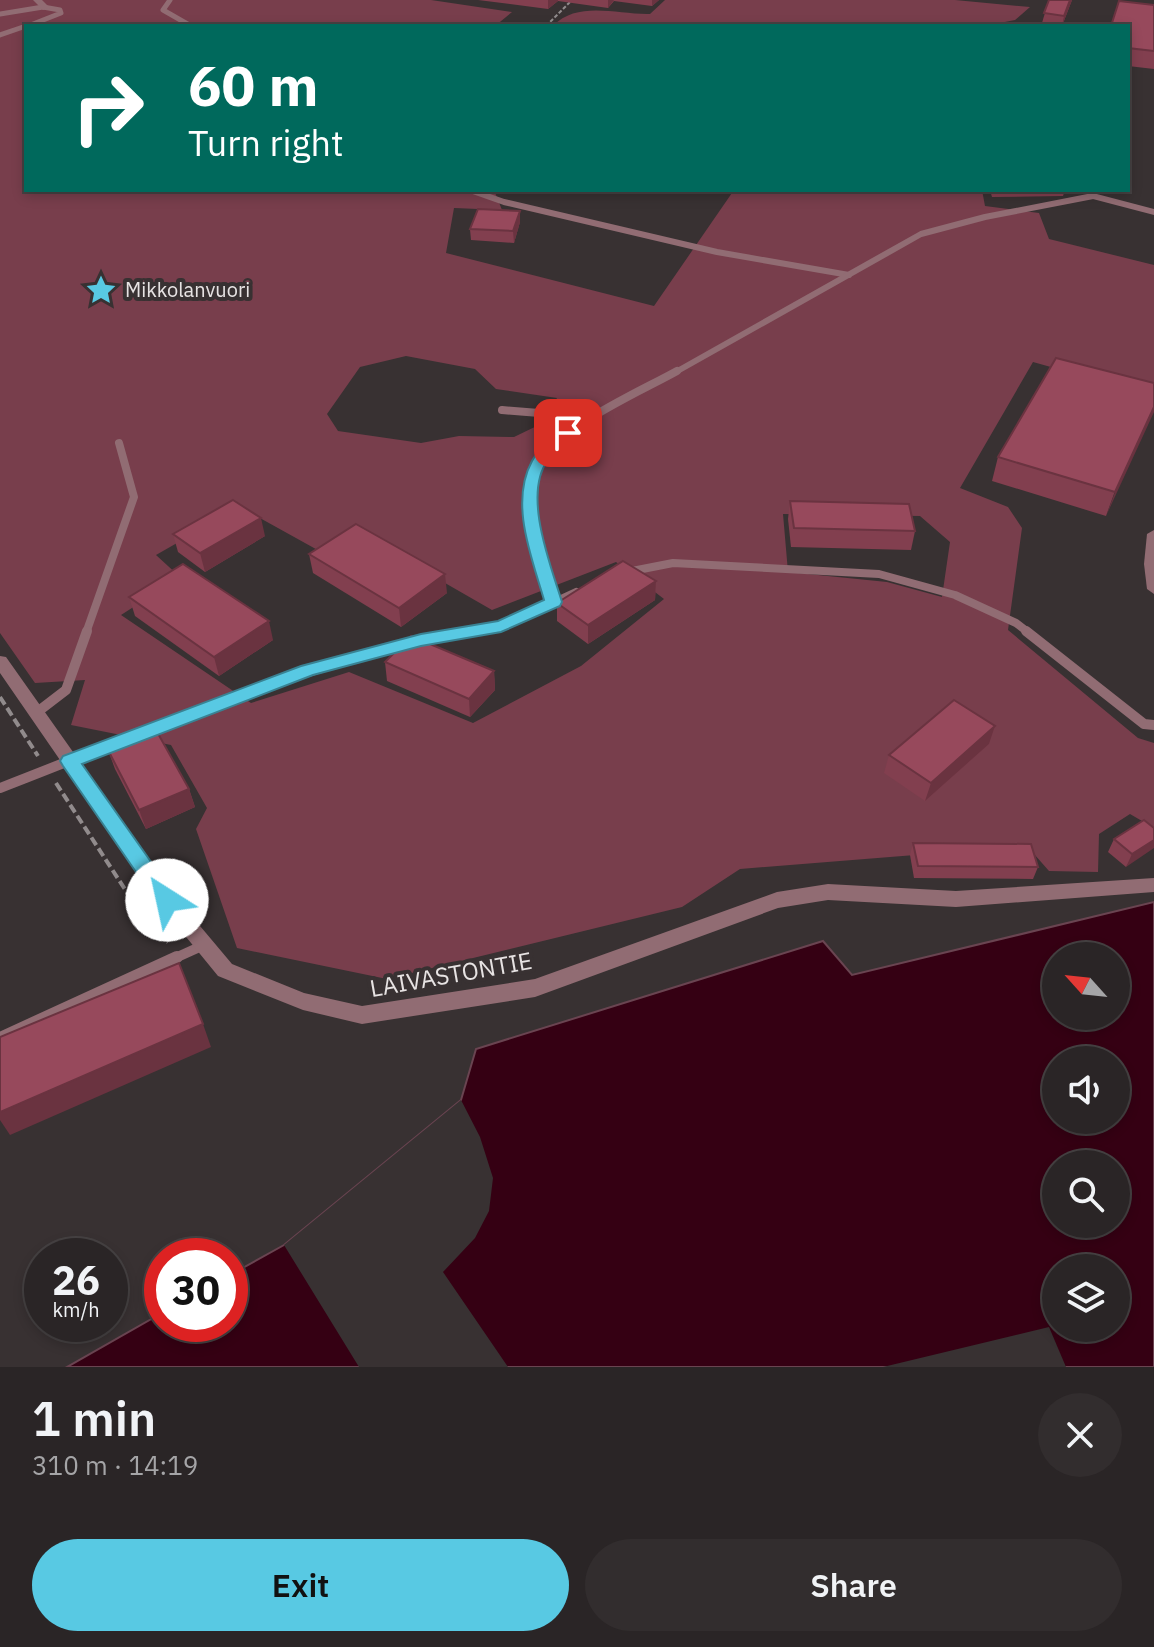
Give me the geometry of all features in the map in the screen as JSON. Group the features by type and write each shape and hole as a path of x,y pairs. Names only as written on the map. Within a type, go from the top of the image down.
{"street":[{"path":"37,0 46,8"},
{"path":"1090,193 1154,212"},
{"path":"1154,534 1151,564 1154,589"},
{"name":"LAIVASTONTIE","path":"0,661 167,900 225,970 303,1001 362,1015 535,988 777,900 828,892 956,899 1154,885"}],"lane":[{"path":"170,0 163,10 188,24"},
{"path":"0,14 46,8 60,10 61,13 32,24"},
{"path":"0,35 24,27"},
{"path":"476,192 504,202 717,252 849,275"},
{"path":"554,602 534,537 530,492 539,461 568,433 921,234 1090,193"},
{"path":"502,410 564,415 583,424"},
{"path":"36,713 66,690 134,497 119,443"},
{"path":"616,574 673,563 779,567 879,574 955,595 1016,623 1144,724 1154,725"},
{"path":"0,788 307,670 421,640 501,627 591,585"},
{"path":"0,1038 205,945"}],"path":[{"path":"548,24 570,2"},
{"path":"0,697 152,931 186,954"}],"shaded area":[{"path":"0,0 431,0 512,12 497,24 24,24 24,192 495,192 502,210 454,208 446,253 654,306 733,192 982,192 985,206 1039,213 1049,239 1154,265 1154,396 1033,362 960,488 1008,507 1022,528 1008,630 1138,738 1154,743 1154,828 1130,814 1099,834 1098,872 1049,871 1027,846 740,869 682,907 387,979 237,948 196,829 207,808 171,745 71,725 85,680 35,683 0,633","holes":["406,356 475,369 496,389 557,398 543,423 514,437 459,436 421,443 338,431 327,414 360,367","240,507 323,553 358,533 492,610 616,562 664,599 581,666 473,723 349,672 251,703 121,615 180,577 156,555","783,514 920,516 950,542 942,597 887,582 788,572"]},
{"path":"665,0 955,0 1030,7 1015,20 994,24 556,24 574,13 586,11 650,14"},
{"path":"1154,902 1154,1367 67,1367 111,1342 128,1342 128,1332 144,1323 144,1342 248,1342 248,1265 284,1245 461,1100 476,1049 823,941 852,975"}],"pier":[{"path":"461,1100 480,1137 493,1178 489,1211 475,1238 443,1272 508,1367 359,1367 284,1245"},
{"path":"1042,1329 1042,1342 1055,1342 1066,1367 883,1367"}],"building":[{"path":"1049,0 1070,0 1064,16 1044,13"},
{"path":"1119,1 1154,5 1154,51 1130,48 1130,24 1112,24"},
{"path":"478,209 520,211 513,231 470,229"},
{"path":"1056,358 1154,383 1154,407 1115,492 998,457"},
{"path":"233,500 261,518 200,553 173,534"},
{"path":"790,501 909,504 915,531 794,528"},
{"path":"356,524 445,574 399,608 309,554"},
{"path":"623,561 656,581 588,625 557,603"},
{"path":"183,564 269,621 214,657 129,597"},
{"path":"411,636 494,671 469,699 385,662"},
{"path":"954,700 995,726 931,783 889,755"},
{"path":"156,730 189,789 139,810 108,750"},
{"path":"1144,820 1154,828 1154,840 1132,854 1114,839"},
{"path":"913,843 1031,844 1038,867 918,866"},
{"path":"179,963 203,1024 0,1112 0,1037"}],"place":[{"name":"Mikkolanvuori","path":"101,290"}],"route":[{"path":"167,900 70,761 307,670 421,640 501,627 554,602 534,537 530,492 539,461 568,433"}]}
